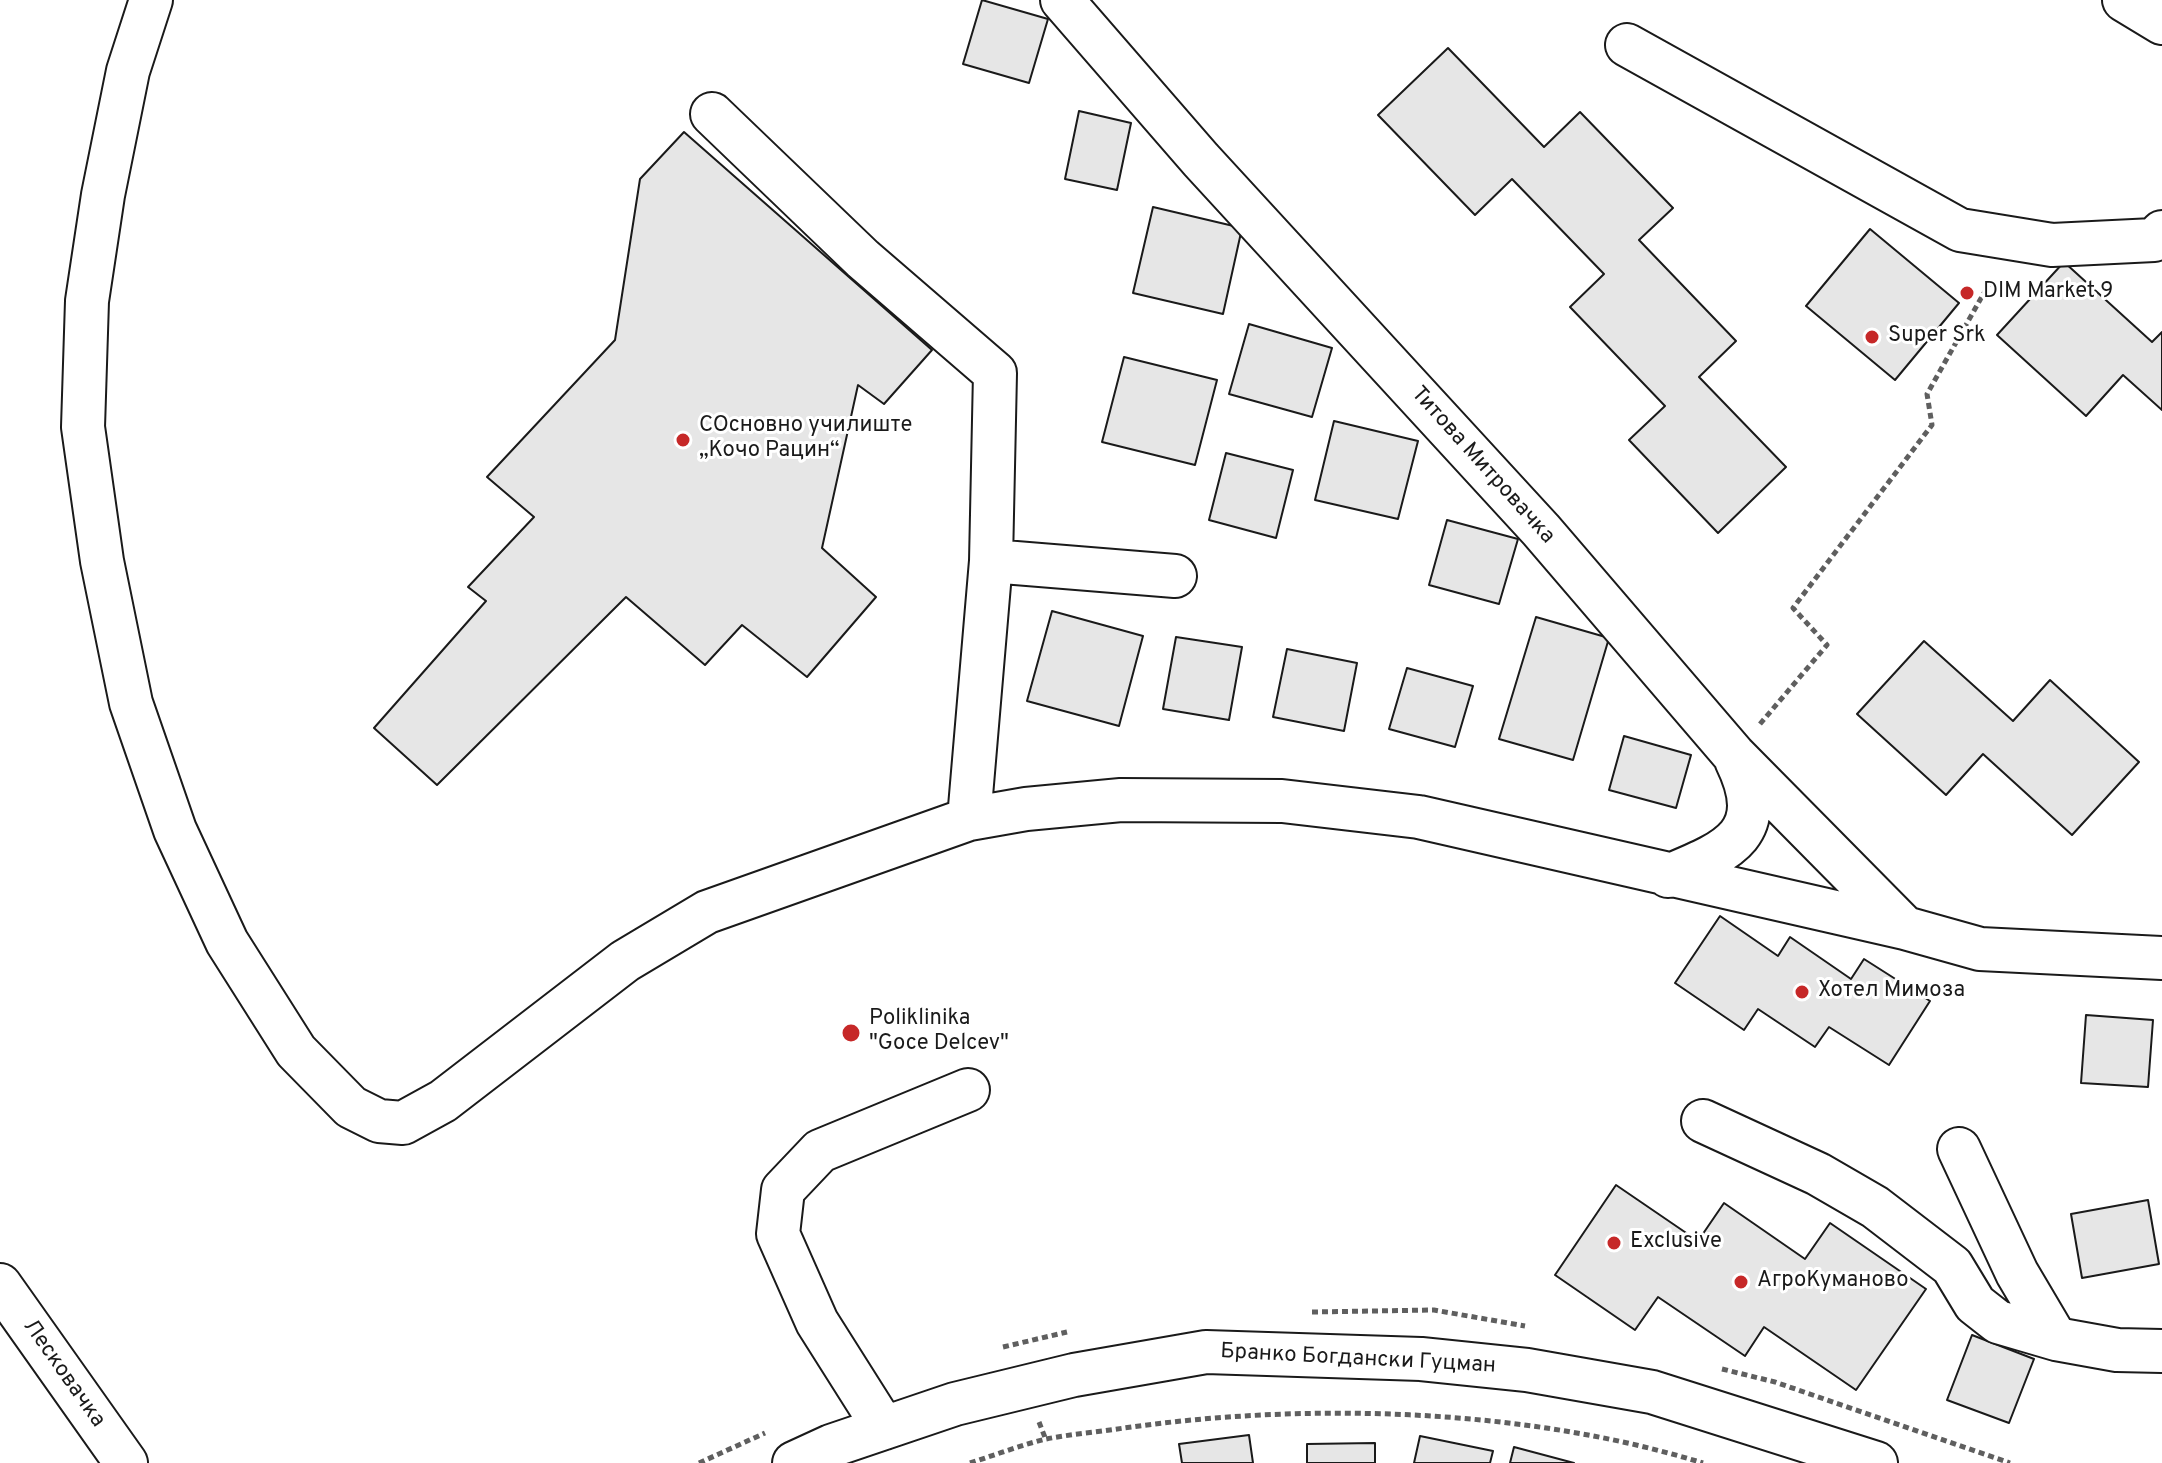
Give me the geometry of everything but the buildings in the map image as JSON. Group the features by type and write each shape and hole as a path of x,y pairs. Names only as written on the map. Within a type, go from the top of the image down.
{"street":[{"path":"151,0 128,71 103,195 87,301 83,427 102,561 131,703 175,830 227,942 296,1051 351,1107 379,1121 403,1123 443,1101 625,961 707,912 969,819 1026,809 1121,800 1282,801 1419,817 1905,928 1980,949 2162,958"},
{"name":"Титова Митровачка","path":"1062,0 1201,160 1541,530 1734,755 1905,928"},
{"path":"2124,0 2162,23"},
{"path":"1627,45 1960,230 2052,245 2159,240"},
{"path":"712,114 863,259 995,373 991,561 969,819"},
{"path":"991,561 1175,576"},
{"path":"1668,876 1726,850 1738,838 1746,823 1749,796 1734,755"},
{"path":"884,1428 817,1322 778,1234 783,1190 820,1151 968,1090"},
{"path":"1703,1121 1818,1174 1875,1207 1952,1266 1975,1304 1998,1322 2056,1339 2117,1350 2162,1351"},
{"path":"1959,1149 2017,1273 2056,1339"},
{"name":"Лесковачка","path":"0,1285 126,1463"},
{"name":"Бранко Богдански Гуцман","path":"794,1463 884,1428 1025,1386 1206,1352 1318,1353 1527,1370 1652,1392 1876,1463"}],"path":[{"path":"1734,755 1827,645 1793,608 1932,425 1927,394 2014,241"},
{"path":"970,1463 1046,1440 1202,1417 1366,1413 1539,1427 1659,1449 1703,1463"}],"place":[{"name":"DIM Market 9","path":"1967,293"},
{"name":"Super Srk","path":"1872,337"},
{"name":"СОсновно училиште „Кочо Рацин“","path":"683,440"},
{"name":"Хотел Мимоза","path":"1802,992"},
{"name":"Poliklinika \"Goce Delcev\"","path":"851,1033"},
{"name":"Exclusive","path":"1614,1243"},
{"name":"АгроКуманово","path":"1741,1282"}]}
